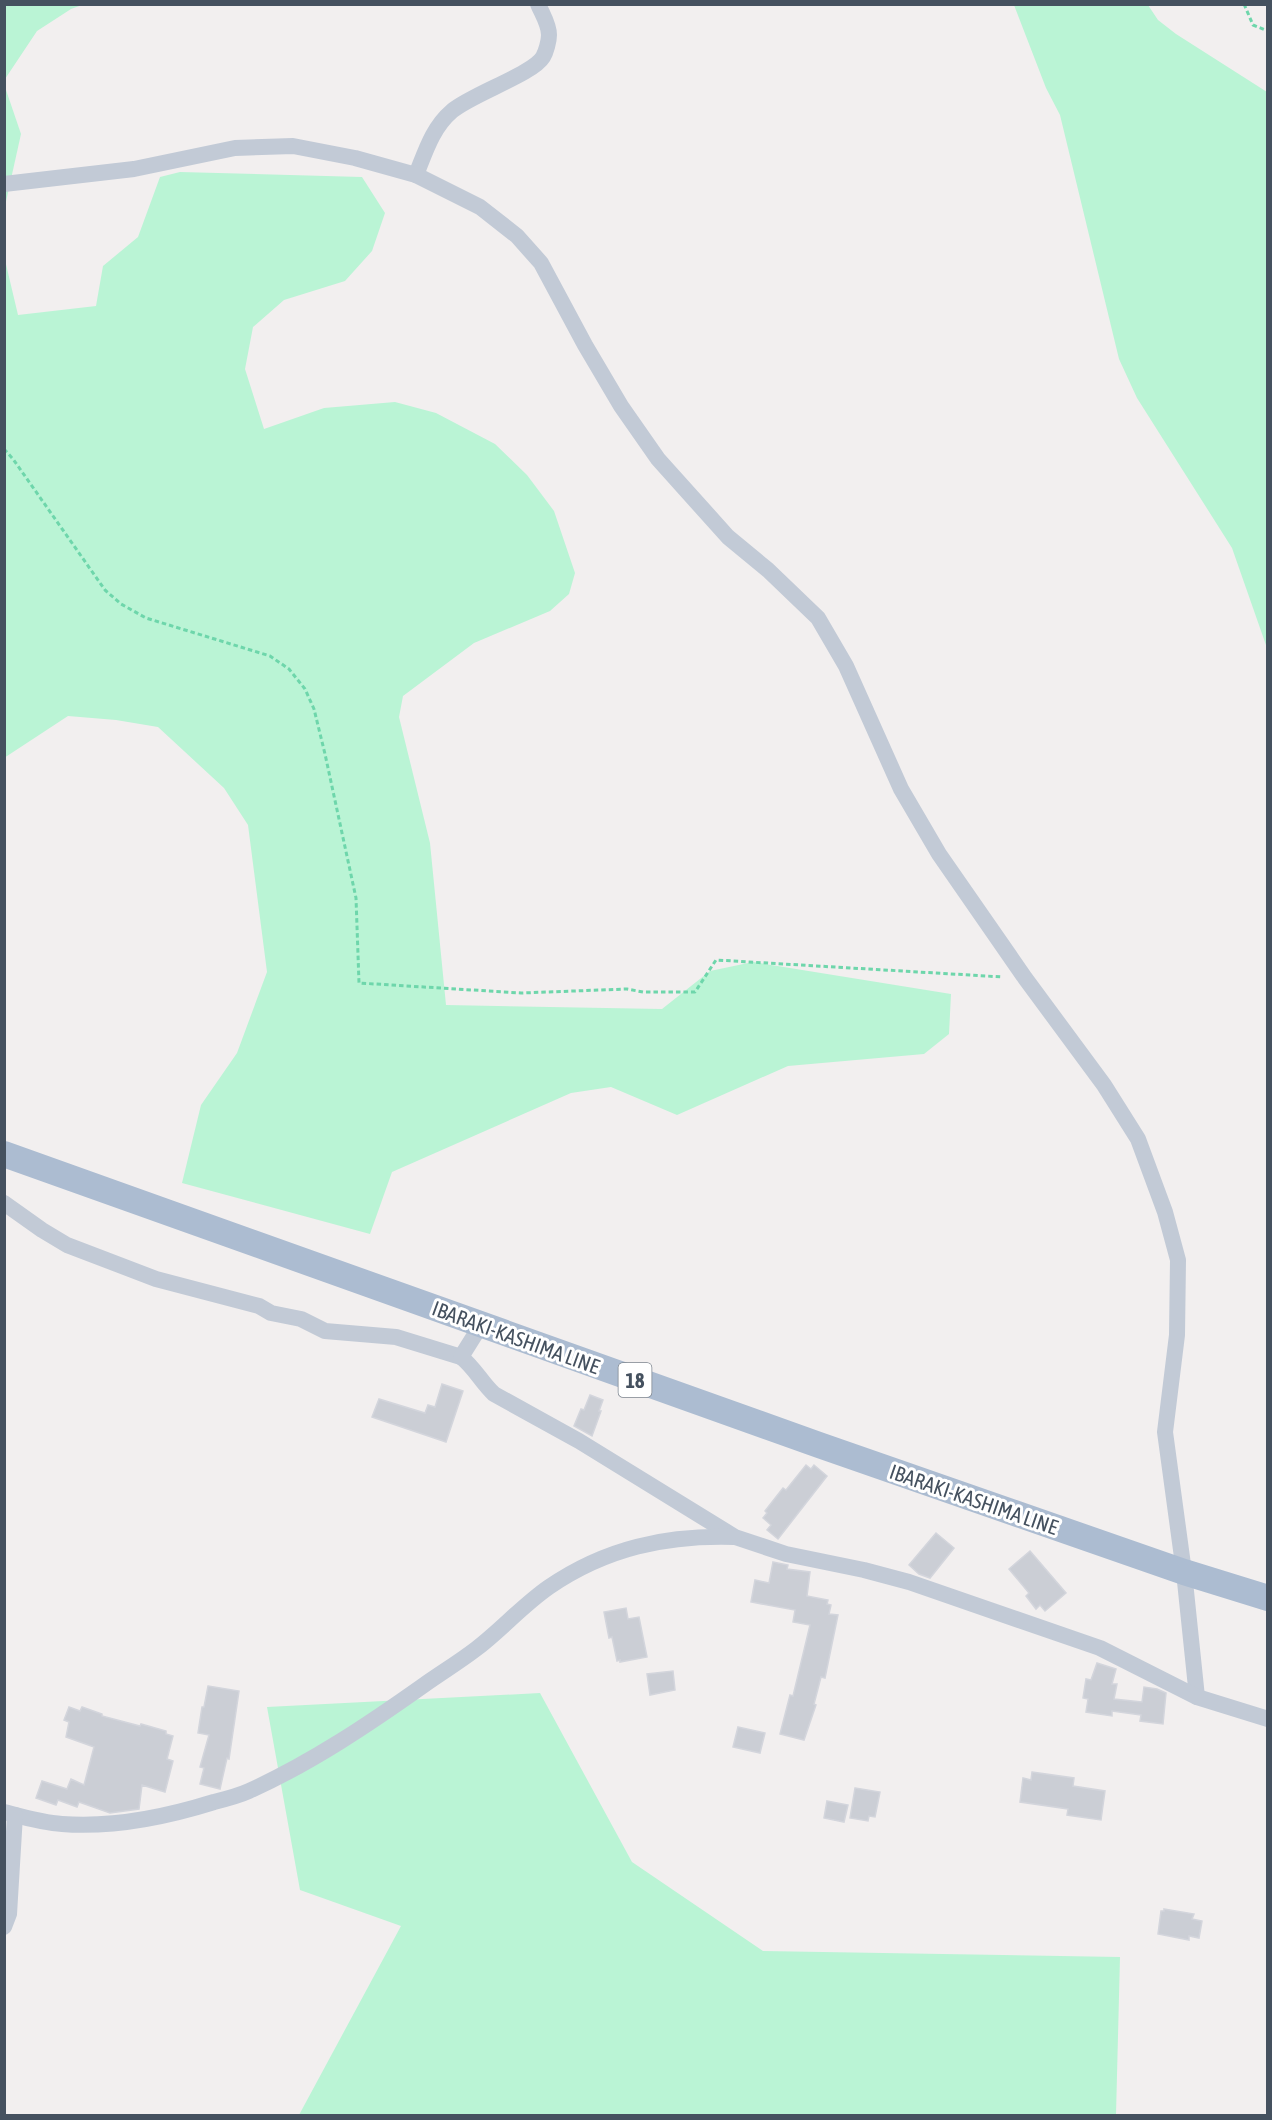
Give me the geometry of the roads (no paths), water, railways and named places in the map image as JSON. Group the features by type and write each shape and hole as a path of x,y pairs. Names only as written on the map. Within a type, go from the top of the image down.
{"main road":[{"name":"IBARAKI-KASHIMA LINE","path":"4,1154 481,1325 1184,1572 1268,1598"}],"street":[{"path":"416,175 435,131 452,111 469,99 535,66 543,57 549,34 538,4"},
{"path":"4,184 134,169 235,148 292,146 355,158 416,175 480,207 517,236 540,263 615,396 658,459 728,537 768,570 818,618 846,666 901,789 939,854 1025,978 1104,1085 1137,1139 1165,1212 1178,1260 1177,1335 1165,1432 1184,1572 1197,1697"},
{"path":"4,1203 67,1245 156,1279 259,1306 271,1313 301,1319 325,1331 396,1337 461,1357 469,1363 482,1383 494,1394 579,1440 735,1538"},
{"path":"461,1357 481,1325"},
{"path":"4,1927 9,1914 10,1813 60,1824 96,1825 152,1818 248,1792 335,1745 384,1714 476,1649 549,1588 604,1558 636,1545 706,1536 735,1538 786,1554 909,1582 1100,1648 1197,1697 1268,1719"}]}
